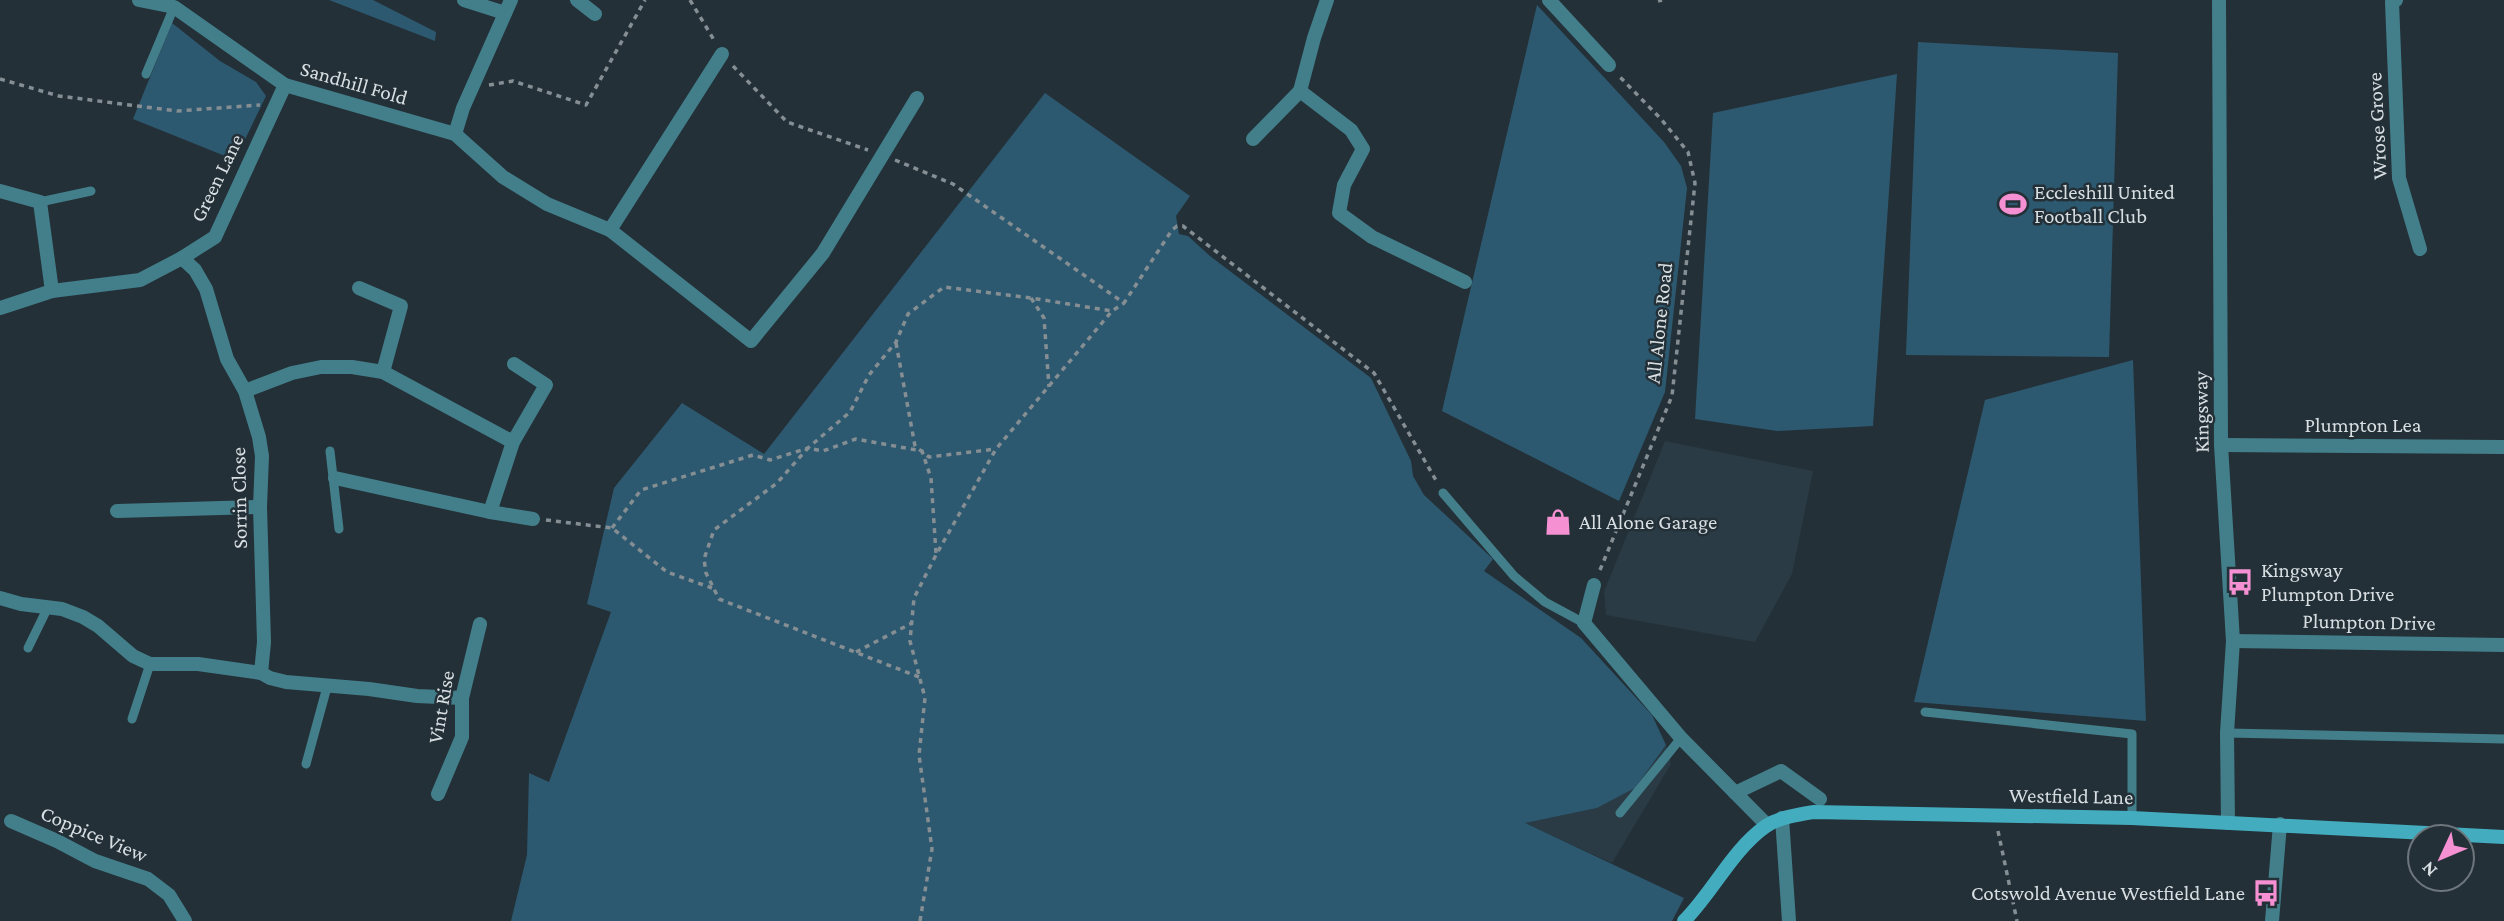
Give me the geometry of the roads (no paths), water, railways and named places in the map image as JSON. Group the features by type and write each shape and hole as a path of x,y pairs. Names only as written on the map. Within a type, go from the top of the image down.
{"street":[{"name":"Sandhill Fold","path":"139,0 174,7 285,85 455,134"},
{"path":"464,0 508,7 463,108 455,134 503,177 547,204 610,230 751,341 823,253 917,98"},
{"path":"577,0 595,14"},
{"path":"1253,139 1300,91 1327,0"},
{"path":"1549,0 1609,65"},
{"name":"Kingsway","path":"2219,0 2221,445 2232,640 2227,733 2228,823"},
{"name":"Wrose Grove","path":"2396,0 2392,2 2399,178 2420,249"},
{"path":"610,230 722,54"},
{"name":"Green Lane","path":"0,308 51,291 140,280 215,237 285,85"},
{"path":"1300,91 1351,130 1363,149 1345,185 1339,213 1372,237 1465,282"},
{"path":"0,191 40,202 51,291"},
{"name":"Sorrin Close","path":"182,258 195,270 206,289 227,359 244,391 257,428 262,456 260,507 264,642 261,673"},
{"path":"359,288 401,306 383,372"},
{"path":"489,512 513,442 546,385 514,364"},
{"path":"244,391 292,373 321,367 383,372 513,442"},
{"name":"Plumpton Lea","path":"2221,445 2504,447"},
{"path":"335,478 533,519"},
{"path":"117,511 260,507"},
{"path":"1594,585 1584,623 1681,738 1767,825"},
{"path":"0,598 83,617 98,626 133,656 150,664 198,664 261,673 286,682 462,698"},
{"name":"Vint Rise","path":"438,794 462,737 462,698 480,625"},
{"name":"Plumpton Drive","path":"2232,640 2504,645"},
{"path":"1735,793 1781,771 1820,799"},
{"name":"Westfield Lane","path":"1684,921 1744,846 1767,825 1782,818 1813,812 2132,818 2504,837"},
{"path":"1782,818 1789,921"},
{"name":"Coppice View","path":"11,821 95,861 148,879 169,895 185,921"},
{"path":"2272,921 2280,824"}],"lane":[{"path":"146,74 174,7"},
{"path":"40,202 91,191"},
{"path":"330,451 339,529"},
{"path":"1443,493 1514,576 1545,602 1584,623"},
{"path":"28,648 48,607"},
{"path":"132,719 150,664"},
{"path":"306,764 327,687"},
{"path":"1925,712 2132,734 2132,818"},
{"path":"2227,733 2504,739"},
{"path":"1620,813 1681,738"}],"place":[{"name":"Eccleshill United Football Club","path":"2013,204"},
{"name":"All Alone Garage","path":"1558,522"},
{"name":"Kingsway Plumpton Drive","path":"2240,582"},
{"name":"Cotswold Avenue Westfield Lane","path":"2266,893"}]}
